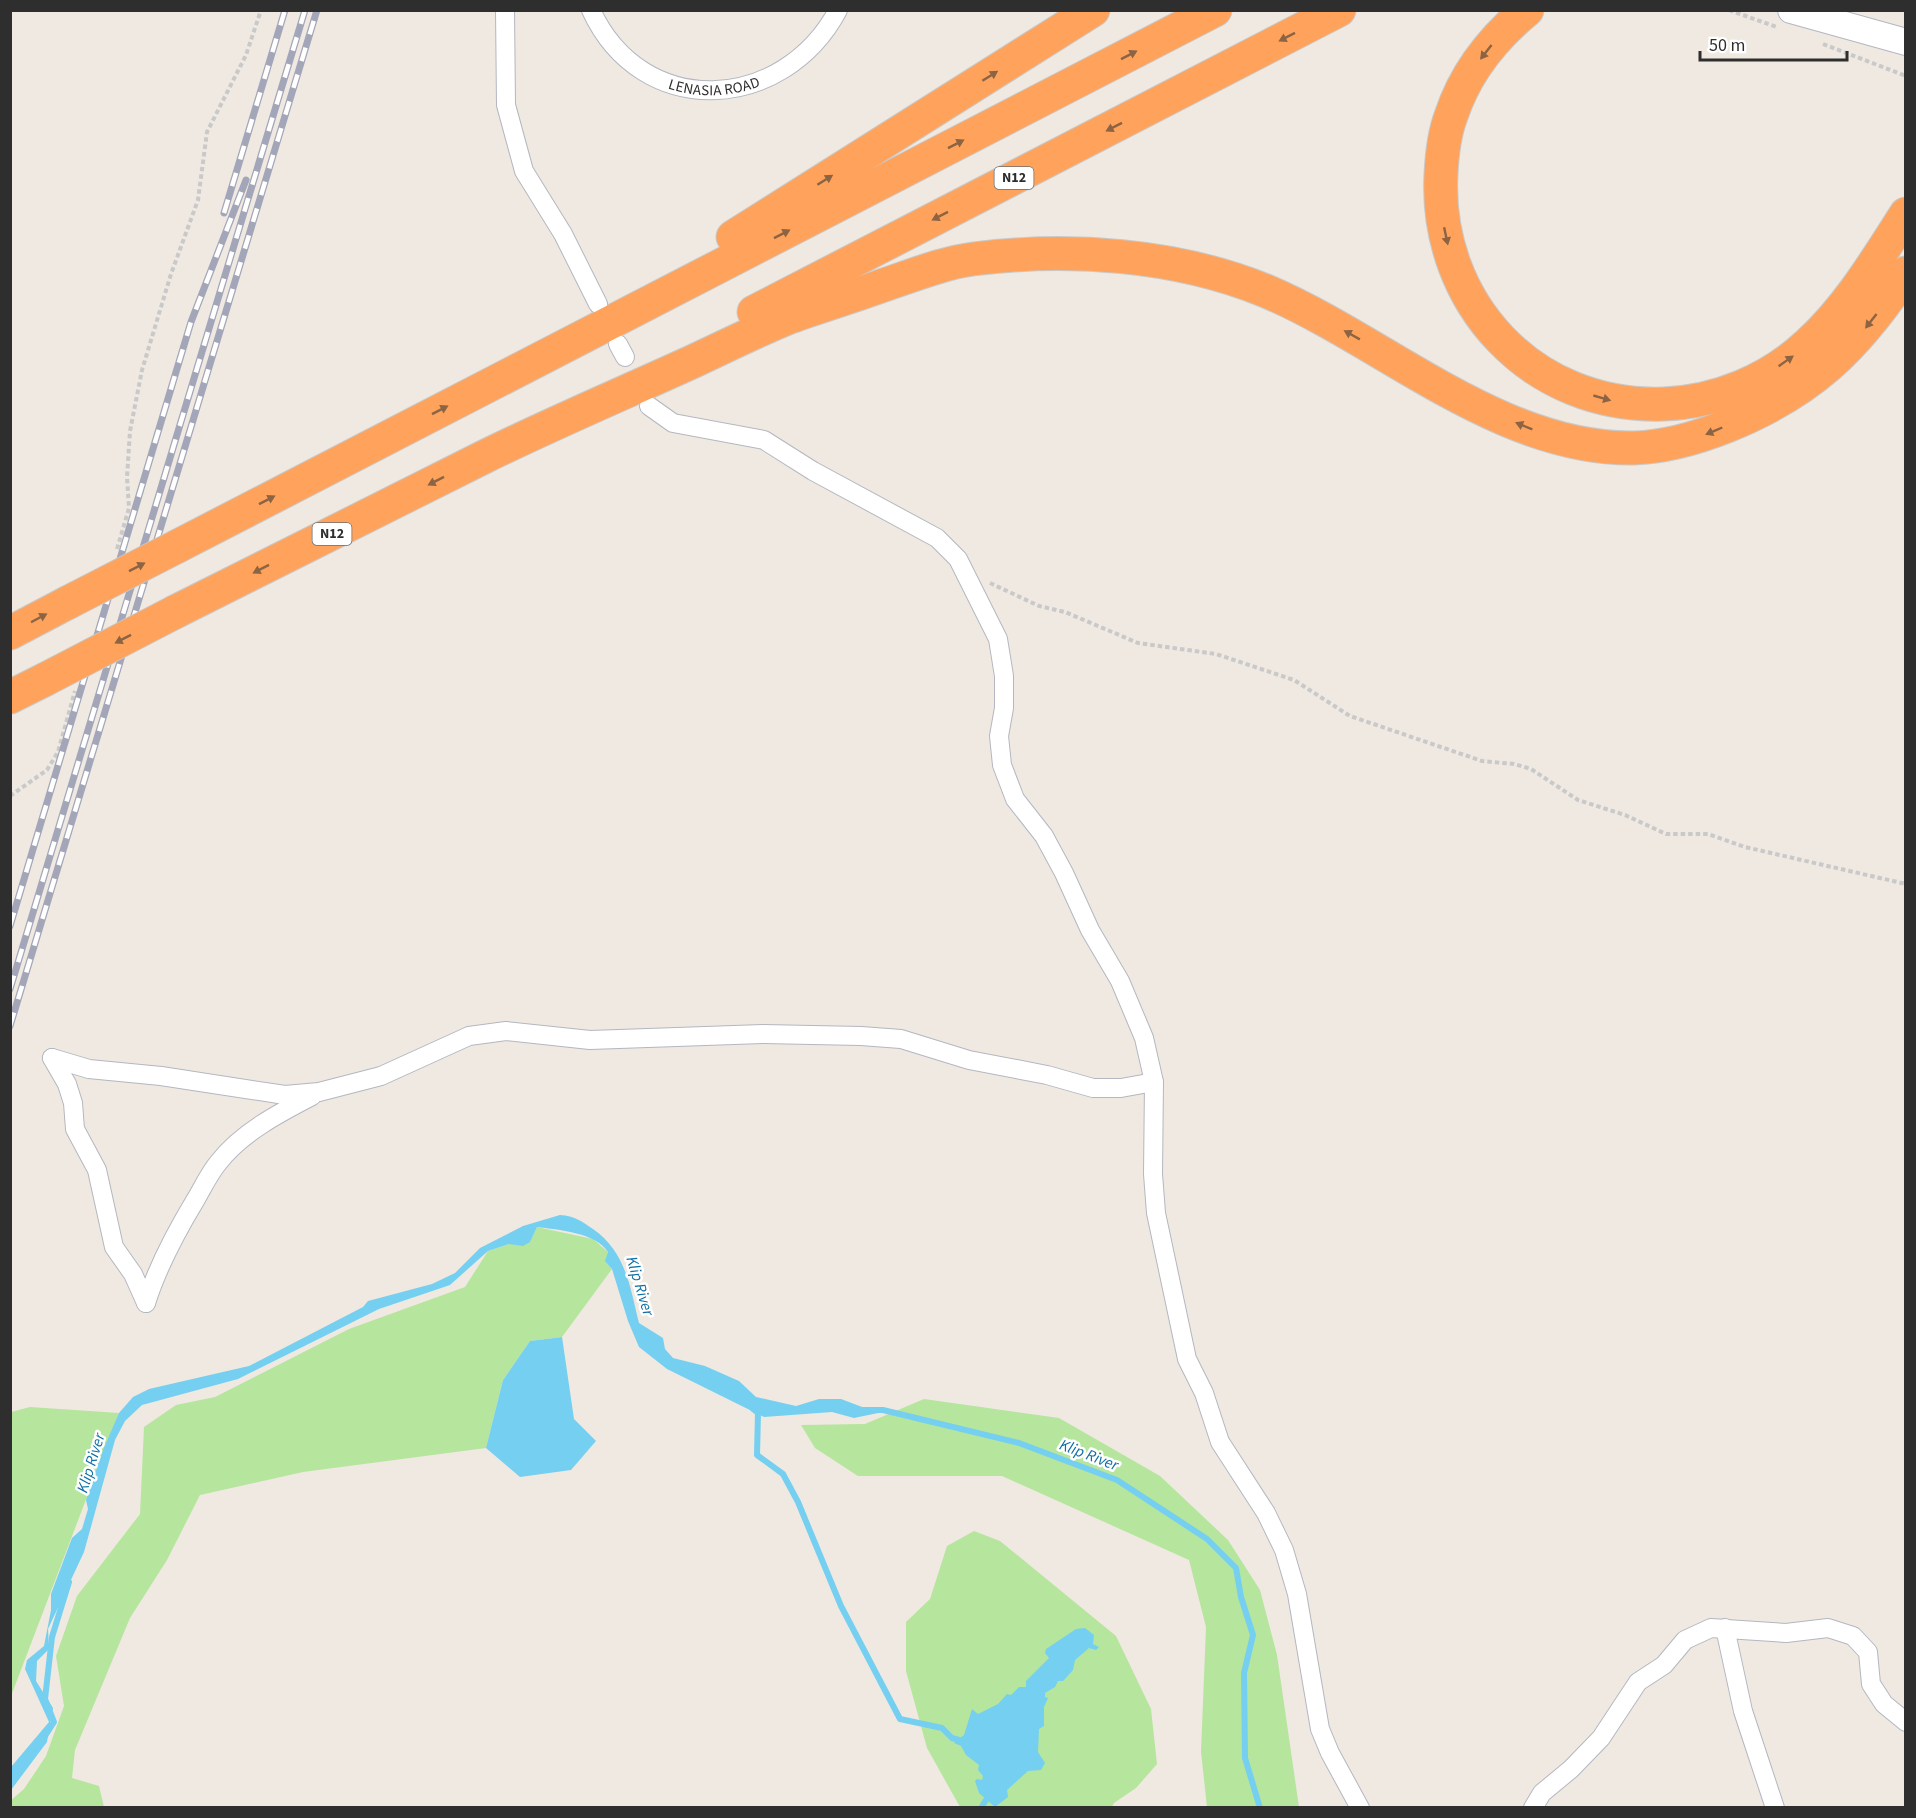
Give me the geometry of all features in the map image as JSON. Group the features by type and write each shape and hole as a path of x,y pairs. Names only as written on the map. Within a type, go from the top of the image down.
{"highway":[{"path":"479,390 553,342 668,277 793,201 1093,10"},
{"path":"10,633 1215,10"},
{"name":"N12","path":"10,697 488,455 578,403 1339,10"},
{"path":"1527,10 1489,49 1458,99 1444,145 1441,200 1449,252 1472,302 1509,348 1557,381 1613,401 1649,405 1691,403 1747,384 1796,354 1822,330 1850,297 1905,214"},
{"path":"488,455 789,318 966,260 1035,253 1122,255 1181,266 1263,290 1329,322 1453,393 1511,420 1537,431 1591,445 1635,448 1681,442 1706,435 1764,411 1783,400 1815,378 1852,344 1905,273"}],"main road":[{"path":"1791,10 1905,42"}],"street":[{"path":"505,10 506,105 524,171 563,234 598,304"},
{"name":"LENASIA ROAD","path":"591,10 608,40 628,61 685,88 720,91 753,86 783,71 809,50 838,10"},
{"path":"649,406 673,423 764,440 813,471 937,538 951,549 964,570 998,639 1004,676 1004,708 999,736 1002,765 1016,799 1044,836 1090,930 1120,981 1144,1038 1154,1082 1153,1174 1156,1213 1186,1359 1204,1393 1220,1442 1266,1514 1284,1550 1297,1594 1320,1729 1357,1806"},
{"path":"319,1092 278,1114 218,1162 176,1233 154,1277 146,1303 134,1274 114,1246 97,1170 75,1128 73,1103 67,1084 52,1058 88,1069 161,1076 285,1095 319,1092 381,1076 469,1036 506,1031 590,1040 763,1034 861,1036 901,1039 969,1060 1047,1075 1093,1088 1121,1088 1154,1082"},
{"path":"1533,1808 1542,1793 1571,1769 1601,1738 1638,1683 1664,1665 1685,1640 1711,1628 1786,1633 1828,1628 1853,1636 1868,1652 1871,1684 1884,1704 1905,1722"},
{"path":"1725,1629 1743,1711 1775,1808"}],"path":[{"path":"116,552 129,508 127,477 130,431 142,370 171,274 198,200 207,132 246,55 261,10"},
{"path":"964,570 1038,606 1065,612 1138,643 1216,654 1294,680 1350,716 1482,761 1514,764 1532,769 1578,800 1624,815 1666,834 1708,834 1744,847 1905,884"},
{"path":"10,796 47,771 58,752 77,685"}],"green space":[{"path":"537,1227 593,1239 608,1252 606,1261 612,1269 562,1337 530,1341 503,1380 486,1448 303,1472 200,1495 167,1560 130,1618 75,1750 72,1778 99,1786 104,1807 11,1807 10,1801 24,1789 46,1756 64,1706 56,1656 77,1596 140,1514 144,1427 176,1405 215,1397 349,1329 465,1287 488,1251 509,1244 530,1241"},
{"path":"924,1399 1059,1418 1160,1476 1228,1540 1260,1590 1277,1655 1299,1807 1207,1807 1201,1752 1206,1627 1189,1560 1002,1476 858,1476 815,1448 801,1425 865,1424"},
{"path":"30,1407 119,1413 11,1696 11,1412"},
{"path":"974,1531 1000,1541 1116,1636 1151,1709 1157,1764 1136,1788 1114,1803 1112,1807 960,1807 927,1748 906,1671 906,1622 930,1599 947,1546"}],"water":[{"path":"560,1215 574,1218 585,1224 613,1248 625,1271 639,1323 663,1338 665,1349 673,1358 705,1366 739,1381 756,1397 796,1406 819,1399 841,1399 878,1413 854,1418 832,1412 764,1417 667,1369 639,1347 628,1321 612,1269 605,1261 608,1252 602,1245 576,1233 537,1227 530,1242 523,1246 509,1244 488,1251 450,1285 379,1309 238,1379 142,1405 125,1421 115,1440 84,1552 48,1629 49,1649 37,1661 36,1681 53,1708 47,1742 11,1790 11,1767 49,1722 25,1669 27,1660 44,1646 51,1610 51,1594 72,1538 82,1529 88,1509 86,1500 103,1450 119,1413 133,1397 149,1389 249,1366 363,1307 368,1301 432,1284 455,1273 480,1248 523,1226"},
{"path":"562,1337 574,1419 596,1441 571,1470 520,1477 486,1448 503,1380 530,1341"},
{"path":"1085,1628 1094,1635 1093,1644 1099,1647 1096,1650 1089,1648 1075,1660 1073,1670 1063,1681 1058,1681 1055,1687 1045,1693 1045,1697 1048,1698 1044,1707 1044,1726 1039,1729 1038,1752 1045,1763 1041,1770 1028,1771 1007,1790 1008,1797 995,1807 979,1793 975,1781 982,1780 983,1776 978,1770 979,1765 966,1755 961,1746 954,1743 964,1735 972,1709 978,1714 998,1704 1007,1694 1011,1695 1019,1687 1026,1687 1026,1681 1049,1658 1045,1653 1046,1649 1076,1629"}],"waterway":[{"path":"753,1409 758,1413 757,1455 783,1474 798,1502 841,1606 900,1719 942,1728 952,1738 966,1742"},
{"name":"Klip River","path":"863,1410 883,1410 1019,1443 1117,1480 1207,1539 1236,1568 1241,1597 1253,1635 1244,1673 1245,1758 1260,1808"},
{"name":"Klip River","path":"45,1736 54,1722 45,1699 52,1637 69,1582"},
{"path":"981,1808 989,1795"}],"railway":[{"path":"224,213 285,10"},
{"path":"10,989 305,10"},
{"path":"10,1026 317,10"},
{"path":"10,926 191,322 246,180"}]}
